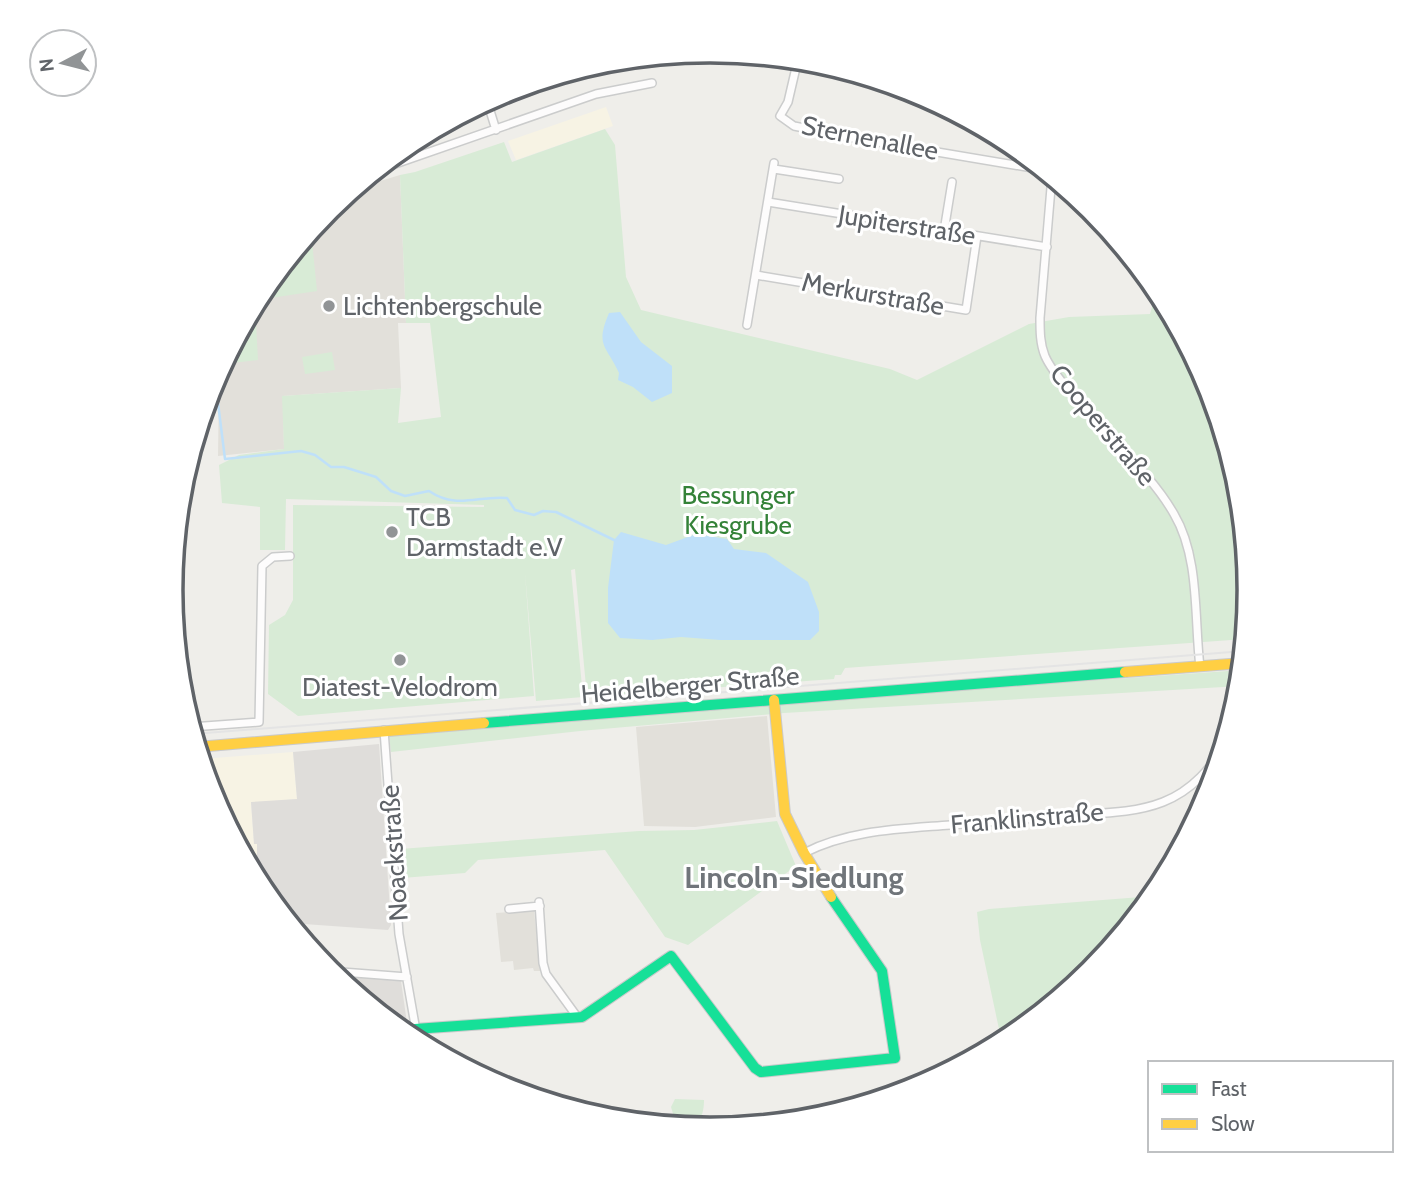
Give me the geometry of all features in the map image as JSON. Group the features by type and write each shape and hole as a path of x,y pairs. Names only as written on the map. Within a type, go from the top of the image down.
{"street":[{"name":"Sternenallee","path":"795,70 788,102 780,116 794,126 1023,167"},
{"path":"406,160 596,94 652,83"},
{"path":"490,111 496,130"},
{"path":"747,325 774,166 839,179"},
{"path":"944,231 952,182"},
{"name":"Cooperstraße","path":"1051,188 1040,318 1040,335 1045,356 1058,378 1088,415 1159,491 1176,516 1188,554 1200,667"},
{"name":"Jupiterstraße","path":"768,202 1047,247"},
{"name":"Merkurstraße","path":"756,275 966,310 977,236"},
{"path":"201,726 259,722 262,566 273,557 290,556"},
{"name":"Heidelberger Straße","path":"207,746 711,703 1232,664"},
{"path":"419,1029 582,1017 671,956 755,1068 761,1072 895,1058 882,971 845,919 804,853 785,814 780,785 774,700"},
{"name":"Noackstraße","path":"384,730 396,900 414,1025"},
{"name":"Franklinstraße","path":"804,853 836,839 888,830 1145,808 1166,801 1196,781 1205,771"},
{"path":"509,909 540,904 543,963 547,974 578,1018"},
{"path":"348,972 407,976"}],"shaded area":[{"path":"606,107 613,126 516,160 508,141"},
{"name":"Lichtenbergschule","path":"400,175 406,323 398,323 401,388 283,396 284,449 218,456 219,401 254,326 292,269 314,243 338,217 378,182"},
{"path":"767,716 776,817 695,827 644,826 636,727"},
{"path":"379,744 391,925 388,930 303,924 257,859 251,802 297,799 293,752"},
{"path":"293,752 297,799 251,803 257,859 238,823 211,758"},
{"path":"534,910 540,971 534,971 533,968 514,970 513,961 501,962 496,913"},
{"path":"353,977 401,981 407,1020"}],"green space":[{"name":"Bessunger Kiesgrube","path":"605,129 615,145 626,277 641,310 890,369 917,380 1029,324 1069,317 1150,314 1153,304 1197,388 1220,454 1233,521 1236,556 1238,590 1235,640 845,668 841,675 835,675 834,679 587,697 575,569 571,570 583,697 536,701 525,573 534,696 298,716 268,694 269,625 285,615 293,600 293,505 484,505 286,499 285,550 260,550 260,507 222,503 219,465 239,455 284,449 282,396 401,388 398,423 441,417 430,323 406,323 400,175 504,142 512,162"},
{"path":"312,245 317,291 271,298"},
{"path":"256,323 258,360 235,363"},
{"path":"332,352 335,370 305,374 302,357"},
{"path":"1231,671 1228,687 784,713 580,731 391,752 389,736 891,695"},
{"path":"777,821 796,866 688,945 665,937 605,850 478,860 465,873 402,878 400,849 639,831 694,830"},
{"path":"1139,897 1083,963 1031,1008 999,1030 980,940 977,912"},
{"path":"675,1099 704,1100 701,1117 674,1116 671,1107"}],"water":[{"path":"620,312 641,342 672,366 672,393 652,402 633,387 618,380 619,373 604,345 603,332 609,313"},
{"path":"621,532 666,545 696,534 727,539 734,549 766,553 808,582 819,612 819,631 810,640 620,638 608,623 608,588 614,540"}],"waterway":[{"path":"218,403 225,459 301,451 315,455 331,467 344,467 376,477 391,491 405,496 429,491 439,497 458,501 507,498 515,510 534,515 543,511 556,512 614,540"}],"tram line":[{"path":"203,733 1234,652"}],"traffic: fast":[{"path":"484,723 1125,672"},
{"path":"419,1029 582,1017 671,956 755,1068 761,1072 895,1058 882,971 831,897"}],"traffic: slow":[{"path":"1125,672 1232,664"},
{"path":"774,700 785,814 804,853 831,897"},
{"path":"207,746 484,723"}],"place":[{"name":"Lichtenbergschule","path":"329,306"},
{"name":"TCB Darmstadt e.V","path":"392,532"},
{"name":"Diatest-Velodrom","path":"400,660"}],"district":[{"name":"Lincoln-Siedlung","path":"794,878"}]}
